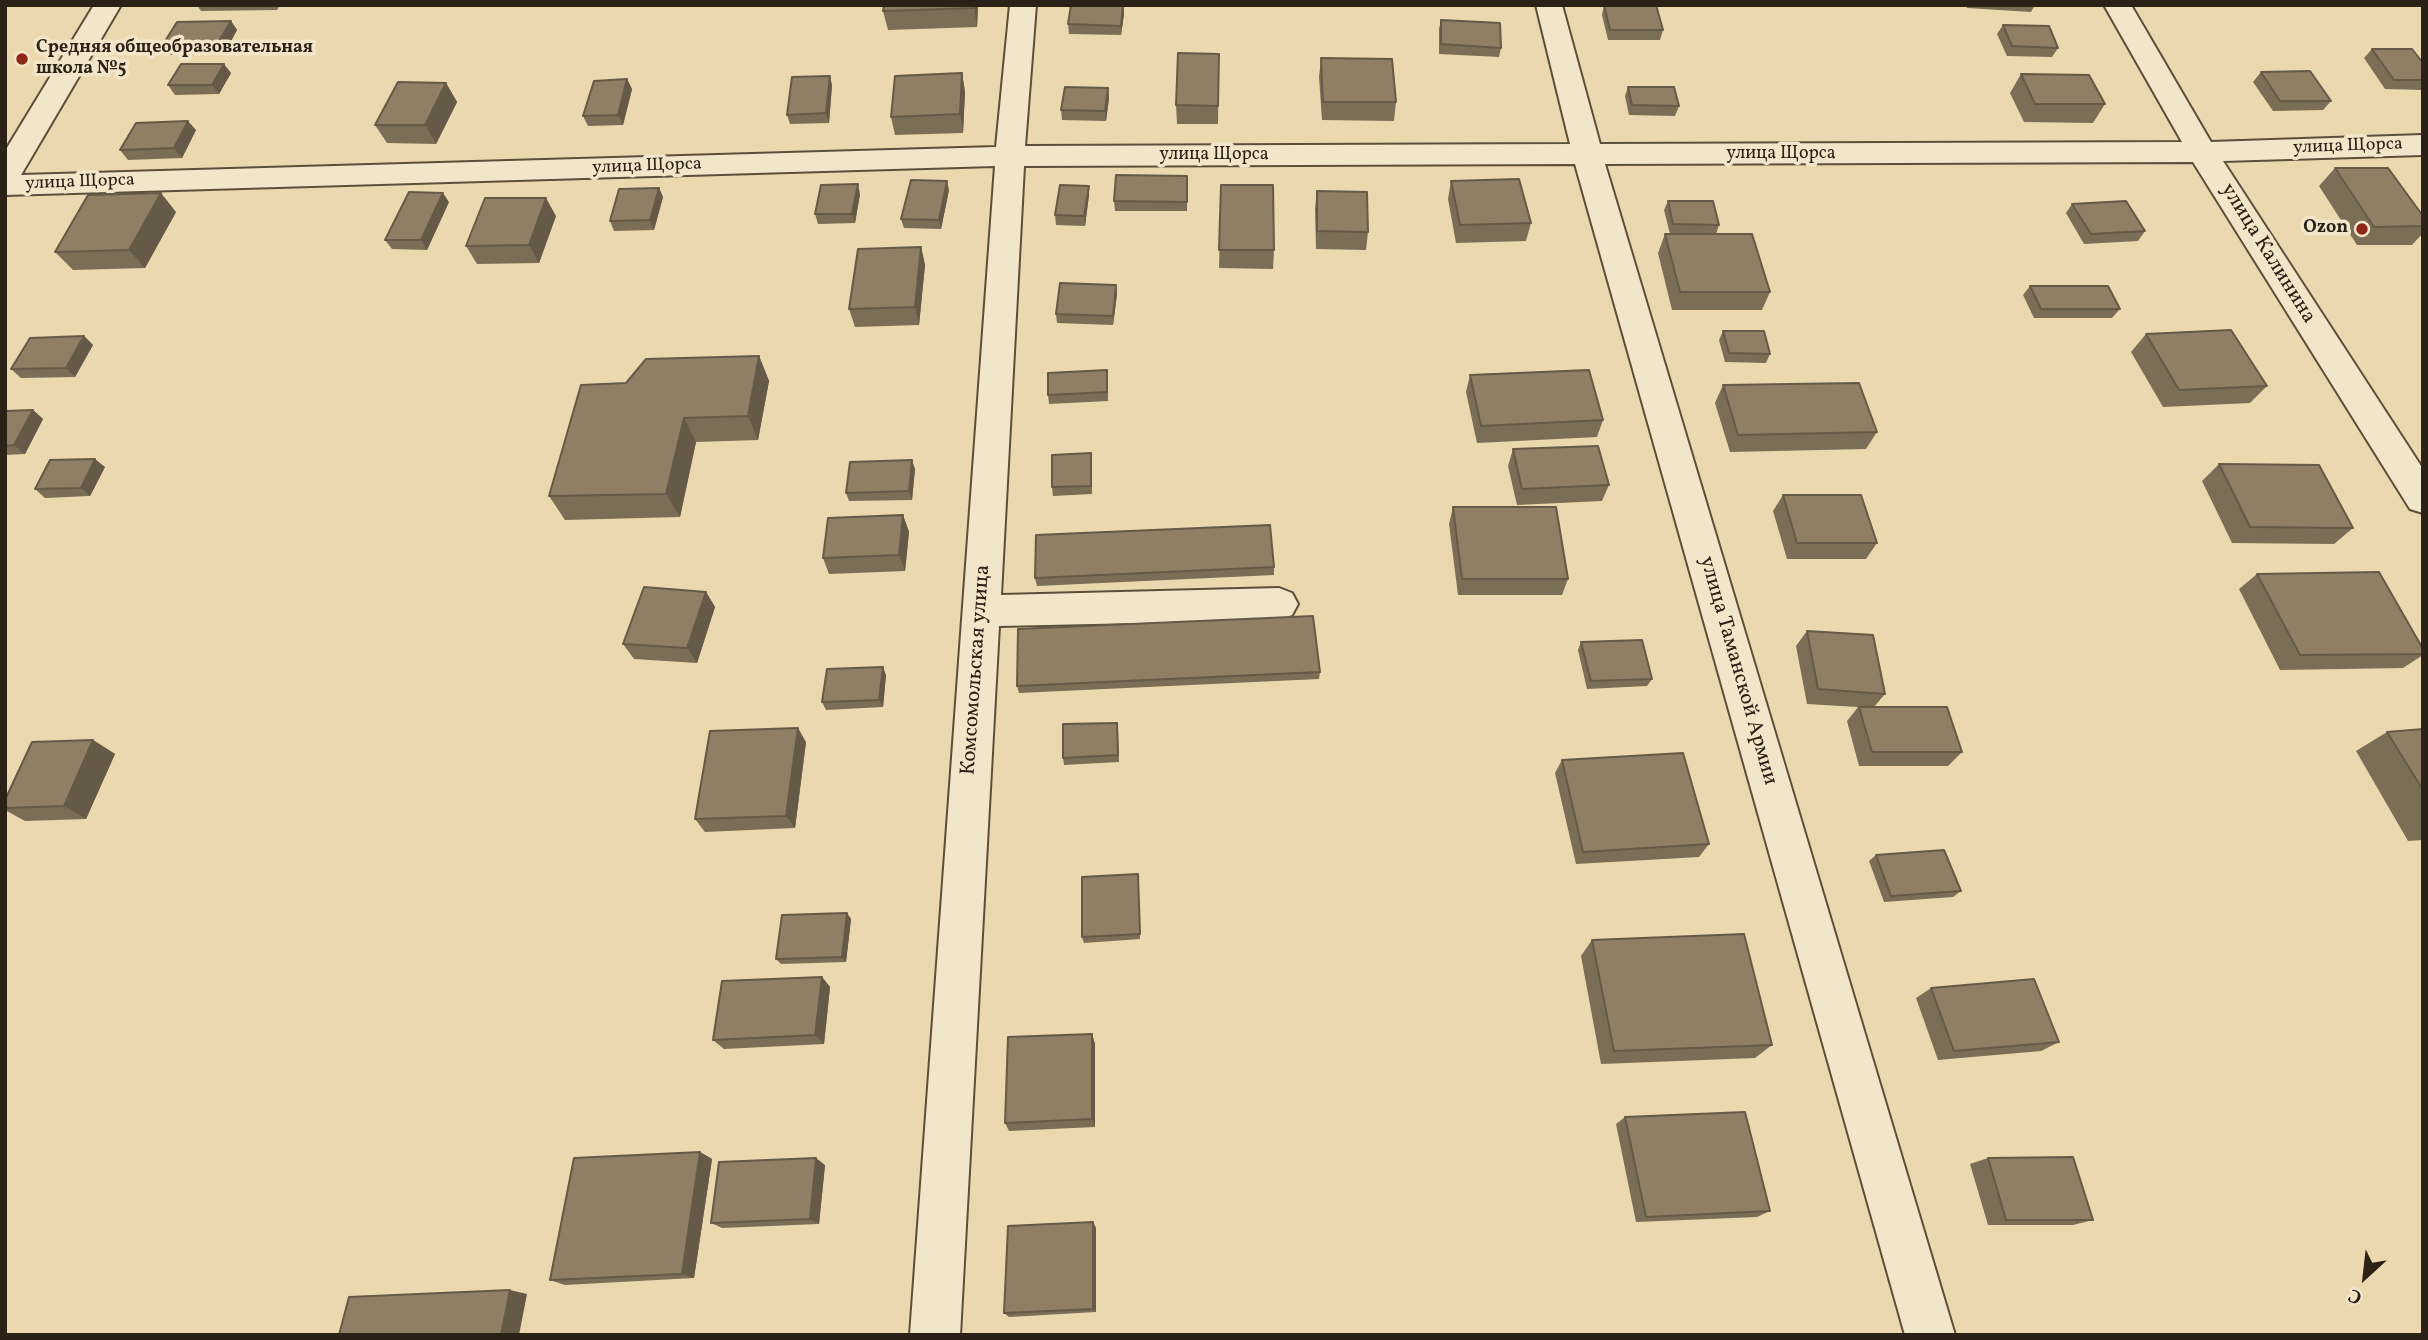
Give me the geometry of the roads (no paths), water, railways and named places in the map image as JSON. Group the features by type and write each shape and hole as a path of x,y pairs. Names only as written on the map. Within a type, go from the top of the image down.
{"street":[{"path":"5,176 108,5"},
{"name":"Комсомольская улица","path":"935,1335 1010,156 1023,5"},
{"name":"улица Таманской Армии","path":"1549,5 1588,156 1930,1335"},
{"name":"улица Калинина","path":"2117,5 2202,152 2423,499"},
{"name":"улица Щорса","path":"5,185 1010,156 2202,152 2423,145"},
{"path":"981,611 1279,604"}],"place":[{"name":"Средняя общеобразовательная школа №5","path":"22,59"},
{"name":"Ozon","path":"2362,229"}]}
